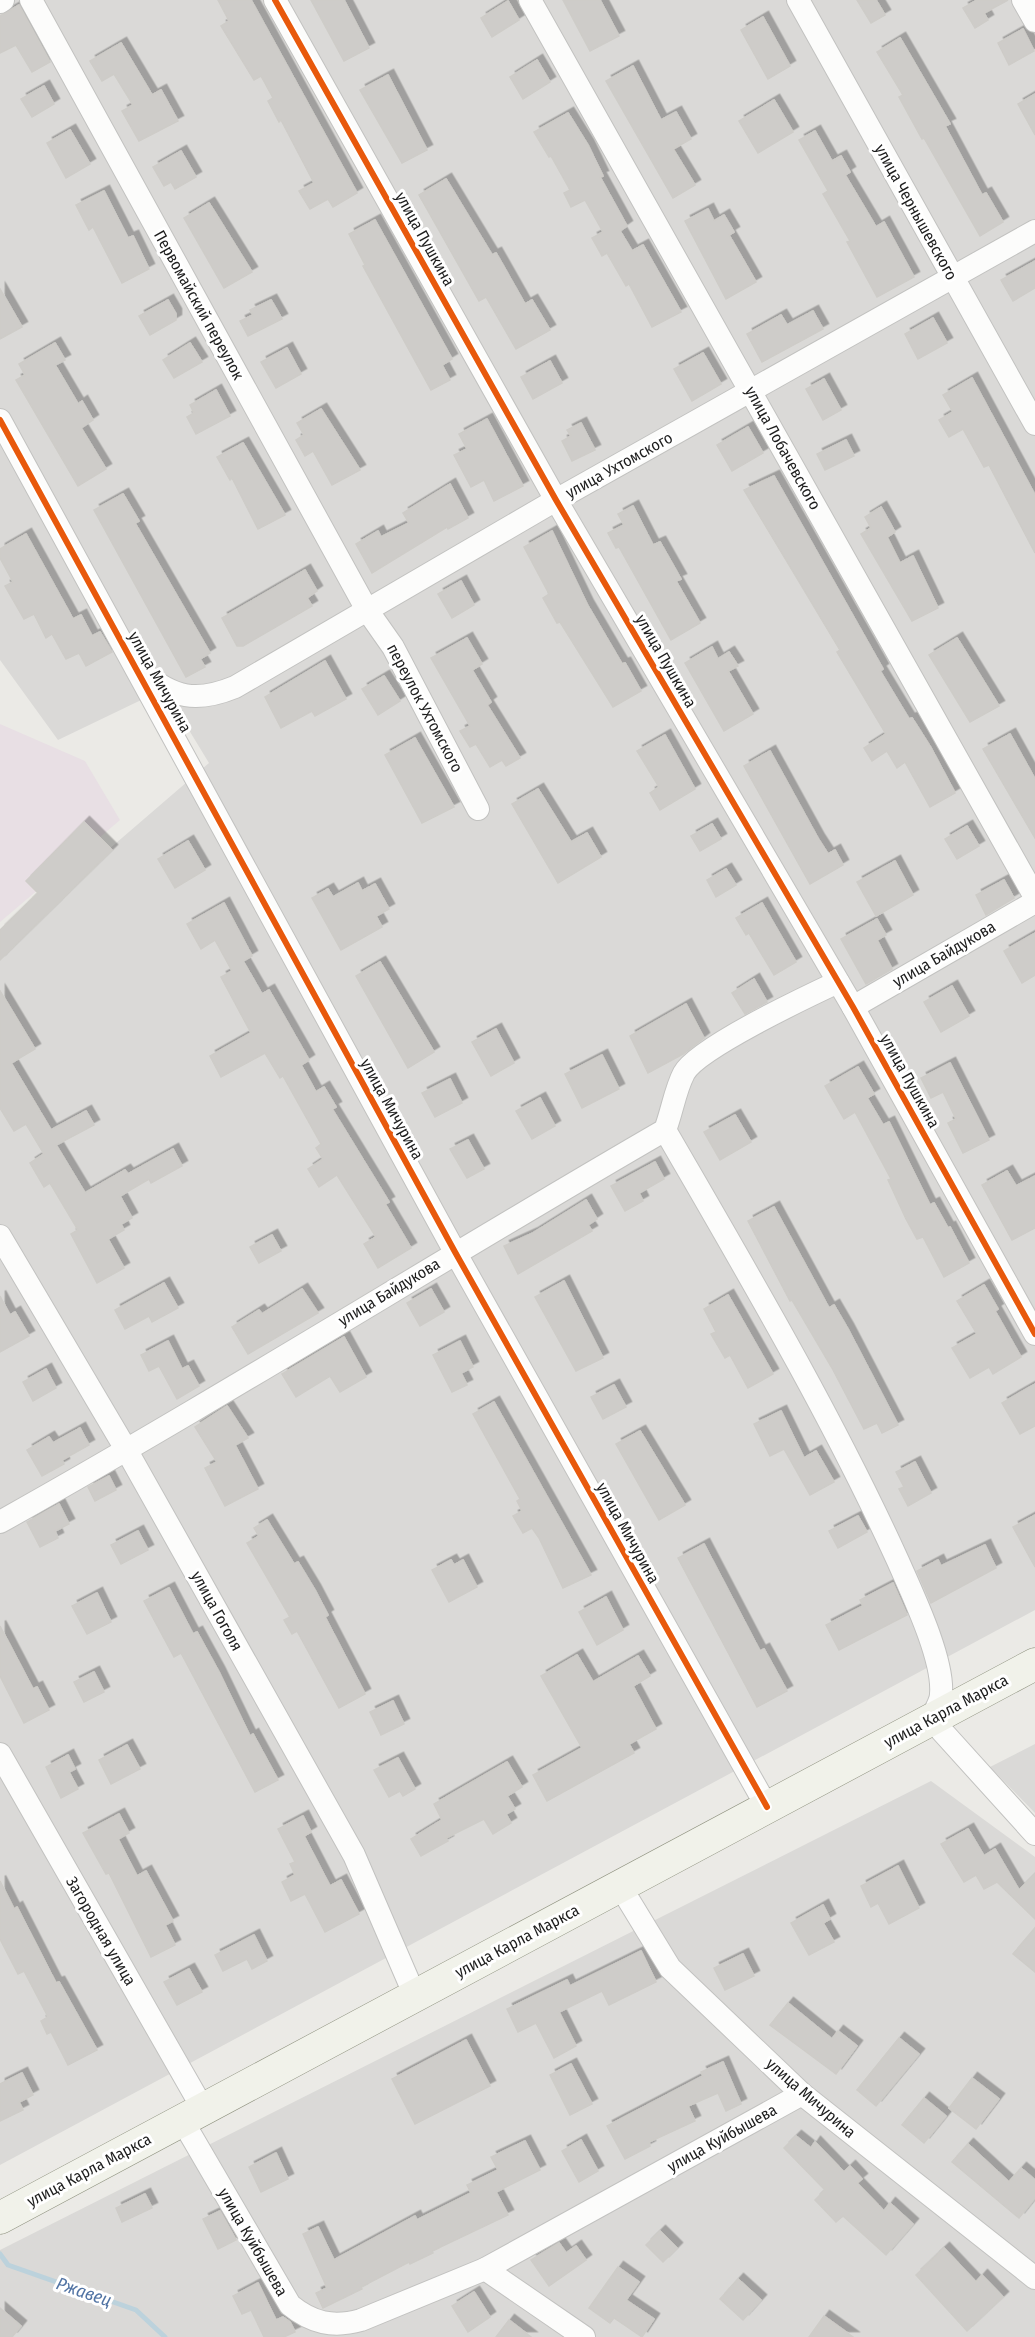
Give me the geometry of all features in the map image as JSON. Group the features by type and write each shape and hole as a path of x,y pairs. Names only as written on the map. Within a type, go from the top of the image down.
{"main road":[{"name":"улица Карла Маркса","path":"0,2218 1035,1664"}],"street":[{"name":"Первомайский переулок","path":"31,0 367,610"},
{"name":"улица Пушкина","path":"275,0 556,500 853,1007 1035,1334"},
{"name":"улица Лобачевского","path":"530,0 1035,899"},
{"name":"улица Чернышевского","path":"798,0 1035,423"},
{"path":"1023,0 1035,21"},
{"name":"улица Ухтомского","path":"139,670 177,694 197,697 216,694 235,687 556,500 1035,231"},
{"name":"улица Мичурина","path":"0,420 139,670 455,1252 767,1807"},
{"name":"переулок Ухтомского","path":"367,610 393,647 478,809"},
{"name":"улица Байдукова","path":"853,1007 1035,899"},
{"path":"838,982 751,1026 704,1055 685,1071 665,1130 801,1365 863,1485 903,1571 936,1658 941,1695 931,1719 1035,1834"},
{"name":"улица Байдукова","path":"0,1522 127,1451 455,1252 665,1130"},
{"name":"улица Гоголя","path":"0,1236 127,1451 354,1855 415,1996"},
{"name":"Загородная улица","path":"0,1754 192,2115"},
{"name":"улица Мичурина","path":"620,1886 670,1968 802,2094 1035,2278"},
{"name":"улица Куйбышева","path":"192,2115 290,2305 303,2316 323,2324 342,2325 361,2320 485,2269 802,2094"},
{"path":"485,2269 584,2337"}],"shaded area":[{"path":"0,0 1035,0 1035,1610 0,2165 0,943 209,763 164,689 58,740 0,660"},
{"path":"0,724 85,761 120,820 0,922"},
{"path":"1035,1744 1035,1813 990,1767"},
{"path":"931,1781 1035,1857 1035,2337 0,2337 0,2250"}],"building":[{"path":"218,0 251,0 357,193 333,207 328,199 310,209 299,191 314,183 281,120 279,122 268,101 273,98 261,76 254,80 221,26 229,21"},
{"path":"311,0 344,0 369,48 344,61"},
{"path":"563,0 600,0 619,36 590,51"},
{"path":"857,0 876,0 885,15 871,23"},
{"path":"977,0 1008,0 984,13 988,20 975,28 963,8"},
{"path":"508,1 519,20 492,37 481,18"},
{"path":"19,5 50,62 32,72 16,45 0,53 0,16"},
{"path":"763,17 790,66 768,79 741,30"},
{"path":"1023,29 1034,51 1009,65 998,43"},
{"path":"900,38 950,124 945,126 982,195 986,193 1003,222 980,236 924,138 922,139 899,97 903,95 877,52"},
{"path":"121,43 152,95 161,90 178,121 139,141 122,111 133,105 114,74 102,81 90,61"},
{"path":"537,60 550,82 523,99 510,77"},
{"path":"633,66 661,120 676,112 691,139 673,149 695,185 673,198 606,81"},
{"path":"388,75 427,150 402,163 360,90"},
{"path":"44,86 54,104 32,117 21,99"},
{"path":"1035,94 1035,135 1018,104"},
{"path":"774,100 793,132 758,153 739,121"},
{"path":"568,113 588,145 603,176 600,177 627,226 620,231 632,251 643,245 681,312 652,327 629,284 626,286 607,253 602,256 592,238 603,232 585,200 571,207 564,193 570,190 534,132"},
{"path":"70,130 90,164 66,178 47,143"},
{"path":"815,131 832,161 841,156 850,172 845,175 876,227 884,222 914,277 877,297 847,242 850,241 823,194 828,191 799,140"},
{"path":"181,151 196,177 175,189 171,182 164,186 153,167"},
{"path":"446,179 492,255 496,253 525,304 532,300 550,330 516,349 486,297 479,301 419,195"},
{"path":"104,191 128,238 133,236 149,269 122,283 93,227 89,230 76,205"},
{"path":"209,203 252,272 224,288 184,218"},
{"path":"708,209 714,221 724,215 734,232 729,235 756,282 726,299 685,221"},
{"path":"375,220 452,359 442,365 450,380 431,390 363,266 365,265 349,234"},
{"path":"1035,261 1035,288 1013,301 1001,280"},
{"path":"0,289 22,327 0,339"},
{"path":"168,300 176,314 176,320 150,335 139,316"},
{"path":"271,300 282,319 248,336 240,321 253,315 250,310"},
{"path":"813,311 823,329 762,362 747,334 781,315 787,325"},
{"path":"933,318 947,343 918,359 905,334"},
{"path":"55,343 65,360 55,365 78,404 82,401 93,420 81,428 106,469 78,486 16,380 25,375 19,364"},
{"path":"190,343 202,362 174,378 163,360"},
{"path":"287,348 301,374 276,388 261,362"},
{"path":"703,353 721,384 692,401 674,369"},
{"path":"550,361 562,383 533,399 521,377"},
{"path":"972,378 1035,495 1035,553 989,465 984,467 963,429 949,437 939,420 953,412 943,395"},
{"path":"824,379 841,410 823,420 806,389"},
{"path":"216,390 230,416 196,434 187,417 194,413 190,405"},
{"path":"321,409 360,470 332,485 313,451 305,456 296,440 304,435 297,423"},
{"path":"487,419 523,486 494,501 484,480 471,487 454,455 467,449 459,434"},
{"path":"581,423 595,450 572,461 562,441 571,436 567,430"},
{"path":"748,427 763,453 732,471 717,445"},
{"path":"846,440 854,456 825,470 817,454"},
{"path":"243,443 285,515 258,529 232,478 230,480 217,457"},
{"path":"774,476 883,669 880,671 909,719 912,718 931,748 955,793 930,807 905,762 897,768 887,751 872,761 864,748 886,734 837,652 840,650 744,490"},
{"path":"450,484 468,518 448,529 447,527 372,573 356,544 378,531 381,537 409,523 403,513"},
{"path":"123,494 139,521 135,523 210,653 200,659 205,667 186,677 94,510"},
{"path":"633,506 653,545 660,542 681,579 676,581 700,623 671,640 619,547 616,548 608,533 624,525 618,514"},
{"path":"881,507 895,532 887,537 900,563 913,556 938,608 912,621 861,534 871,528 865,517"},
{"path":"552,531 588,606 622,664 625,663 641,691 613,707 543,598 549,594 524,547"},
{"path":"26,534 73,619 81,615 92,636 100,632 112,652 86,666 79,653 66,659 52,634 46,638 34,614 24,619 5,586 13,582 0,558 0,549"},
{"path":"305,570 317,591 307,598 312,606 243,646 237,646 222,618"},
{"path":"461,581 474,605 452,618 438,594"},
{"path":"467,638 482,664 472,670 491,702 487,705 520,758 506,766 502,760 490,767 476,744 470,747 460,731 470,726 431,658"},
{"path":"957,638 999,706 970,722 929,655"},
{"path":"712,647 718,659 729,652 738,666 728,671 753,714 724,731 685,663"},
{"path":"325,661 346,699 315,716 312,711 281,728 265,697"},
{"path":"384,676 400,701 378,715 362,689"},
{"path":"1010,734 1035,779 1035,838 983,749"},
{"path":"665,735 695,789 660,810 650,793 659,787 637,751"},
{"path":"415,738 454,807 422,823 385,755"},
{"path":"770,751 819,840 828,854 835,850 843,865 810,884 744,766"},
{"path":"538,789 571,842 587,833 601,857 558,883 512,804"},
{"path":"84,822 112,850 0,960 0,930 38,893 26,881"},
{"path":"712,824 721,839 700,851 691,836"},
{"path":"967,826 979,846 957,859 945,839"},
{"path":"188,841 205,870 175,888 158,859"},
{"path":"895,861 913,895 876,916 857,882"},
{"path":"726,869 736,885 716,897 707,880"},
{"path":"1004,880 1014,898 986,915 976,895"},
{"path":"358,883 362,891 375,884 389,909 376,916 382,927 341,950 312,898 328,889 333,897"},
{"path":"224,903 252,956 243,961 262,994 269,990 309,1060 301,1065 316,1092 324,1087 336,1107 332,1109 389,1202 385,1204 411,1248 378,1268 364,1244 376,1237 337,1175 319,1187 308,1169 323,1159 316,1148 321,1144 283,1076 280,1078 265,1053 221,1077 210,1056 251,1033 221,977 232,971 215,940 201,949 187,924"},
{"path":"762,903 796,962 774,975 749,933 746,935 736,918"},
{"path":"877,919 886,935 877,940 892,969 866,984 841,939"},
{"path":"1035,933 1035,975 1022,983 1004,951"},
{"path":"380,962 434,1052 408,1068 356,976"},
{"path":"754,979 767,1002 745,1014 732,993"},
{"path":"952,986 969,1016 941,1032 924,1002"},
{"path":"0,991 35,1049 11,1063 51,1130 86,1111 94,1125 56,1145 85,1193 125,1170 128,1174 173,1149 182,1166 151,1183 149,1179 120,1196 132,1218 121,1224 124,1230 108,1239 124,1268 97,1283 71,1234 78,1230 50,1183 44,1187 30,1163 44,1154 26,1124 14,1131 0,1108"},
{"path":"686,1004 704,1038 683,1054 648,1073 630,1036"},
{"path":"496,1029 514,1063 491,1076 472,1042"},
{"path":"602,1055 619,1089 582,1108 565,1074"},
{"path":"950,1063 989,1140 963,1153 948,1123 956,1119 943,1092 931,1098 921,1078"},
{"path":"858,1067 874,1094 867,1098 883,1125 889,1122 930,1205 934,1203 969,1263 944,1277 923,1237 917,1239 906,1219 888,1180 891,1179 855,1112 844,1119 825,1086"},
{"path":"450,1079 462,1103 435,1117 422,1093"},
{"path":"540,1098 555,1126 532,1139 516,1111"},
{"path":"735,1115 751,1142 720,1160 704,1132"},
{"path":"468,1140 484,1169 467,1178 450,1149"},
{"path":"655,1162 664,1179 639,1193 643,1201 625,1211 611,1186"},
{"path":"1007,1171 1016,1186 1035,1176 1035,1228 1012,1240 982,1185"},
{"path":"586,1200 597,1219 588,1225 592,1231 518,1274 504,1246 533,1233"},
{"path":"774,1207 829,1308 834,1305 848,1329 898,1425 882,1433 877,1423 864,1429 832,1368 792,1300 790,1301 748,1221"},
{"path":"272,1235 281,1251 259,1263 250,1247"},
{"path":"564,1281 603,1358 576,1371 535,1297"},
{"path":"164,1283 178,1308 152,1322 149,1316 125,1329 115,1310"},
{"path":"984,1285 998,1309 995,1311 1021,1357 993,1374 989,1367 970,1378 952,1348 977,1334 957,1301"},
{"path":"302,1289 318,1313 248,1354 232,1327 259,1310 262,1314"},
{"path":"431,1289 444,1312 420,1326 407,1303"},
{"path":"728,1295 773,1374 748,1388 730,1355 725,1358 711,1334 716,1332 704,1309"},
{"path":"0,1296 10,1315 15,1312 29,1336 0,1352"},
{"path":"344,1337 366,1377 340,1392 330,1376 296,1397 282,1374"},
{"path":"168,1341 182,1369 188,1366 199,1386 177,1399 159,1366 149,1371 141,1355"},
{"path":"460,1341 473,1367 461,1373 467,1385 452,1392 433,1355"},
{"path":"46,1369 56,1388 33,1401 23,1382"},
{"path":"1035,1384 1035,1426 1020,1434 1002,1403"},
{"path":"614,1385 626,1407 603,1419 591,1397"},
{"path":"494,1402 591,1575 563,1588 539,1538 532,1528 523,1533 513,1516 522,1511 517,1501 520,1499 473,1414"},
{"path":"227,1406 248,1438 235,1445 258,1489 225,1506 205,1468 217,1462 195,1427"},
{"path":"781,1411 804,1458 816,1451 834,1482 810,1495 784,1449 770,1456 754,1424"},
{"path":"80,1428 89,1445 62,1460 64,1464 42,1476 27,1450 49,1437 53,1443"},
{"path":"640,1431 685,1505 659,1520 616,1444"},
{"path":"915,1462 931,1493 908,1506 899,1489 904,1487 896,1472"},
{"path":"109,1476 116,1490 95,1501 88,1487"},
{"path":"59,1504 69,1524 55,1531 58,1538 40,1547 27,1522"},
{"path":"1035,1515 1035,1567 1013,1527"},
{"path":"858,1516 867,1532 838,1548 829,1531"},
{"path":"267,1520 294,1564 298,1562 315,1590 328,1615 325,1617 365,1694 339,1708 297,1631 292,1634 284,1620 290,1617 247,1543 259,1536 254,1528"},
{"path":"138,1531 148,1550 121,1564 111,1545"},
{"path":"704,1544 760,1651 764,1649 787,1691 757,1707 678,1558"},
{"path":"985,1545 996,1568 931,1603 917,1571 938,1560 941,1566"},
{"path":"451,1560 454,1565 463,1560 477,1587 449,1602 432,1570"},
{"path":"893,1583 907,1615 839,1650 826,1625 863,1606 860,1600"},
{"path":"169,1588 193,1634 197,1632 219,1672 250,1736 253,1734 278,1780 255,1792 181,1653 174,1657 144,1601"},
{"path":"97,1593 111,1622 87,1634 72,1606"},
{"path":"606,1597 623,1630 597,1645 579,1612"},
{"path":"0,1626 33,1689 37,1687 49,1710 24,1723 0,1676"},
{"path":"577,1655 593,1682 638,1656 650,1676 633,1686 656,1729 629,1744 634,1753 547,1801 533,1775 582,1748 541,1676"},
{"path":"94,1672 104,1692 84,1702 74,1682"},
{"path":"393,1701 404,1724 381,1735 370,1712"},
{"path":"127,1745 140,1769 111,1784 99,1760"},
{"path":"68,1755 75,1769 69,1772 78,1789 61,1798 46,1767"},
{"path":"398,1758 415,1789 403,1796 400,1791 389,1797 374,1770"},
{"path":"507,1762 522,1787 507,1796 515,1809 506,1814 511,1823 493,1834 484,1819 446,1838 448,1841 421,1856 411,1839 442,1820 434,1804"},
{"path":"119,1814 129,1833 118,1839 137,1876 146,1871 173,1921 165,1925 175,1945 151,1957 109,1873 106,1874 83,1833"},
{"path":"303,1816 311,1832 304,1836 330,1886 341,1880 359,1914 325,1932 305,1894 291,1901 282,1882 295,1875 290,1864 295,1862 278,1829"},
{"path":"968,1829 984,1856 995,1849 1019,1890 1035,1874 1035,1919 997,1882 984,1889 976,1875 964,1882 941,1844"},
{"path":"898,1866 919,1908 889,1924 878,1903 871,1907 861,1886"},
{"path":"0,1881 14,1909 17,1907 56,1983 59,1982 97,2050 68,2065 51,2032 47,2034 41,2021 48,2017 24,1971 18,1974 0,1939"},
{"path":"823,1905 830,1919 823,1923 834,1942 809,1955 791,1923"},
{"path":"1035,1928 1035,1972 1013,1954"},
{"path":"254,1935 267,1961 252,1969 247,1959 223,1971 215,1955"},
{"path":"641,1951 656,1982 609,2005 602,1991 559,2012 576,2046 554,2058 536,2023 518,2032 507,2009 567,1980 570,1986"},
{"path":"743,1954 754,1976 725,1990 714,1968"},
{"path":"189,1969 202,1992 177,2005 164,1982"},
{"path":"788,2003 832,2039 838,2031 857,2046 836,2074 770,2025"},
{"path":"899,2038 919,2054 876,2106 857,2090"},
{"path":"466,2040 490,2086 415,2124 392,2079"},
{"path":"723,2062 741,2104 726,2111 718,2093 688,2106 695,2121 649,2142 650,2146 625,2159 607,2126 703,2076 701,2072"},
{"path":"571,2064 592,2104 570,2115 550,2075"},
{"path":"22,2073 33,2095 19,2102 23,2110 0,2121 0,2084"},
{"path":"972,2078 999,2099 976,2129 949,2108"},
{"path":"924,2098 946,2116 924,2143 902,2125"},
{"path":"796,2136 811,2148 815,2142 844,2172 850,2166 862,2179 857,2183 884,2211 890,2203 913,2224 886,2255 843,2216 836,2222 815,2200 825,2190 784,2148"},
{"path":"581,2140 598,2171 579,2182 562,2151"},
{"path":"525,2141 540,2170 496,2192 508,2215 410,2264 409,2262 323,2308 316,2293 327,2288 303,2234 318,2227 334,2260 415,2216 417,2220 471,2193 467,2185 498,2170 491,2157"},
{"path":"968,2144 1009,2182 1021,2168 1035,2180 1035,2198 1019,2218 952,2162"},
{"path":"276,2153 288,2179 261,2192 249,2167"},
{"path":"145,2194 152,2208 122,2222 116,2208"},
{"path":"220,2211 236,2240 218,2249 203,2219"},
{"path":"660,2231 677,2248 663,2262 646,2245"},
{"path":"559,2243 566,2253 576,2246 586,2260 549,2286 531,2260"},
{"path":"944,2248 976,2282 982,2275 1003,2297 967,2331 916,2275"},
{"path":"618,2267 639,2282 626,2300 654,2319 642,2337 614,2318 610,2323 589,2308"},
{"path":"738,2279 761,2300 743,2320 720,2299"},
{"path":"258,2283 276,2320 283,2317 290,2322 295,2332 284,2337 264,2337 251,2310 242,2314 233,2296"},
{"path":"474,2292 490,2317 468,2332 452,2306"},
{"path":"0,2308 21,2326 12,2337 0,2337"},
{"path":"824,2316 853,2337 809,2337"},
{"path":"509,2320 531,2337 496,2337"}],"waterway":[{"name":"Ржавец","path":"0,2254 8,2265 136,2310 165,2337"}],"cycle path":[{"path":"275,0 556,500 853,1007 1035,1334"},
{"path":"0,420 455,1252 767,1807"}]}
